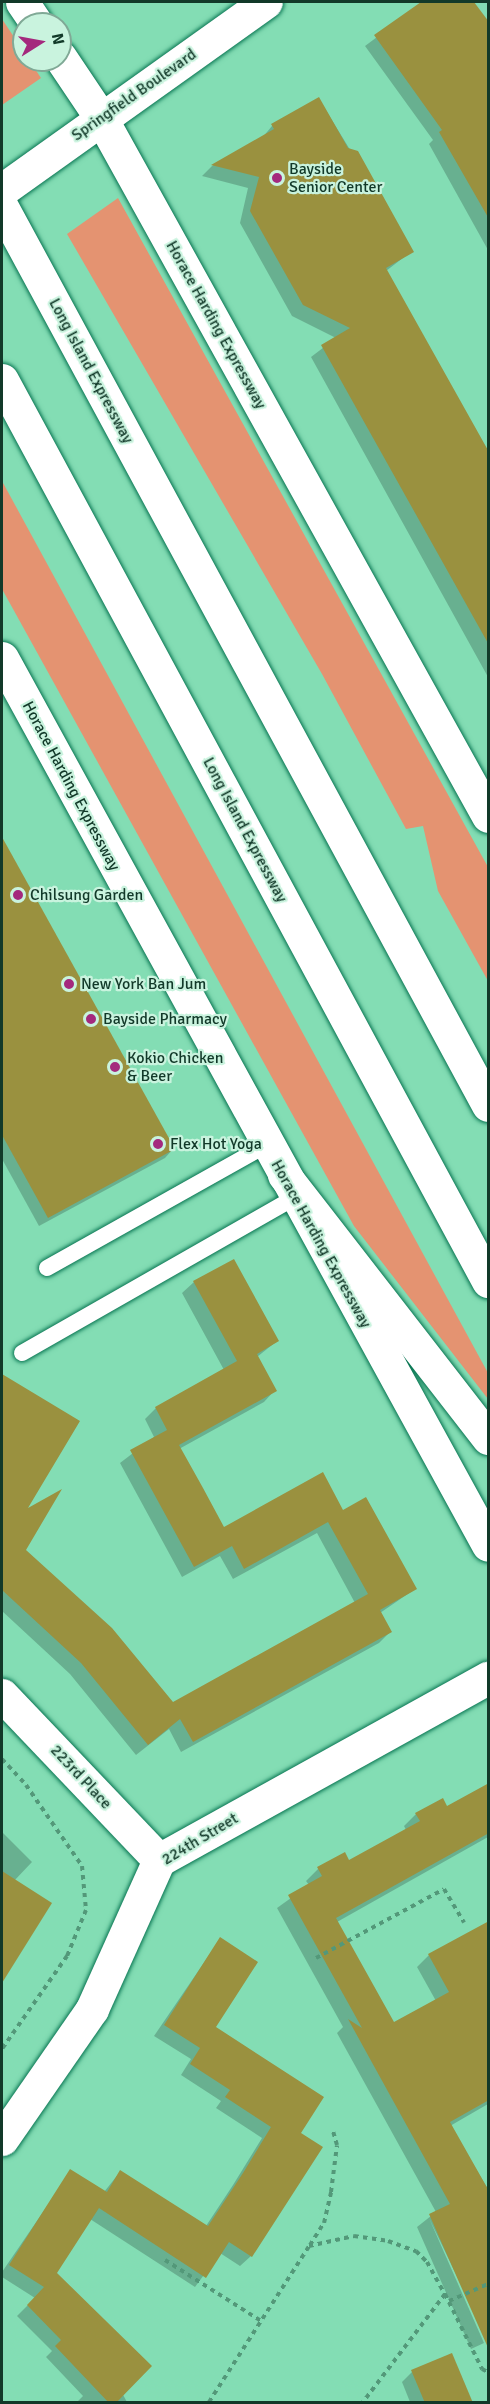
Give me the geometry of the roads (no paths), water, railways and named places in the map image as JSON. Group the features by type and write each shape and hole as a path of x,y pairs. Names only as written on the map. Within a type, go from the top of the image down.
{"main road":[{"name":"Springfield Boulevard","path":"2,190 266,2"},
{"name":"Horace Harding Expressway","path":"70,72 101,118 489,816"},
{"name":"Long Island Expressway","path":"2,207 489,1105"},
{"name":"Long Island Expressway","path":"2,380 489,1281"},
{"name":"Horace Harding Expressway","path":"2,658 266,1145 489,1545"},
{"path":"290,1186 489,1438"},
{"name":"224th Street","path":"2,2139 92,2009 159,1860 489,1678"},
{"name":"223rd Place","path":"2,1695 159,1860"}],"lane":[{"path":"47,1268 266,1145"},
{"path":"22,1353 290,1186"}],"place":[{"name":"Bayside Senior Center","path":"277,178"},
{"name":"Chilsung Garden","path":"18,895"},
{"name":"New York Ban Jum","path":"69,984"},
{"name":"Bayside Pharmacy","path":"91,1019"},
{"name":"Kokio Chicken & Beer","path":"115,1067"},
{"name":"Flex Hot Yoga","path":"158,1144"}]}
